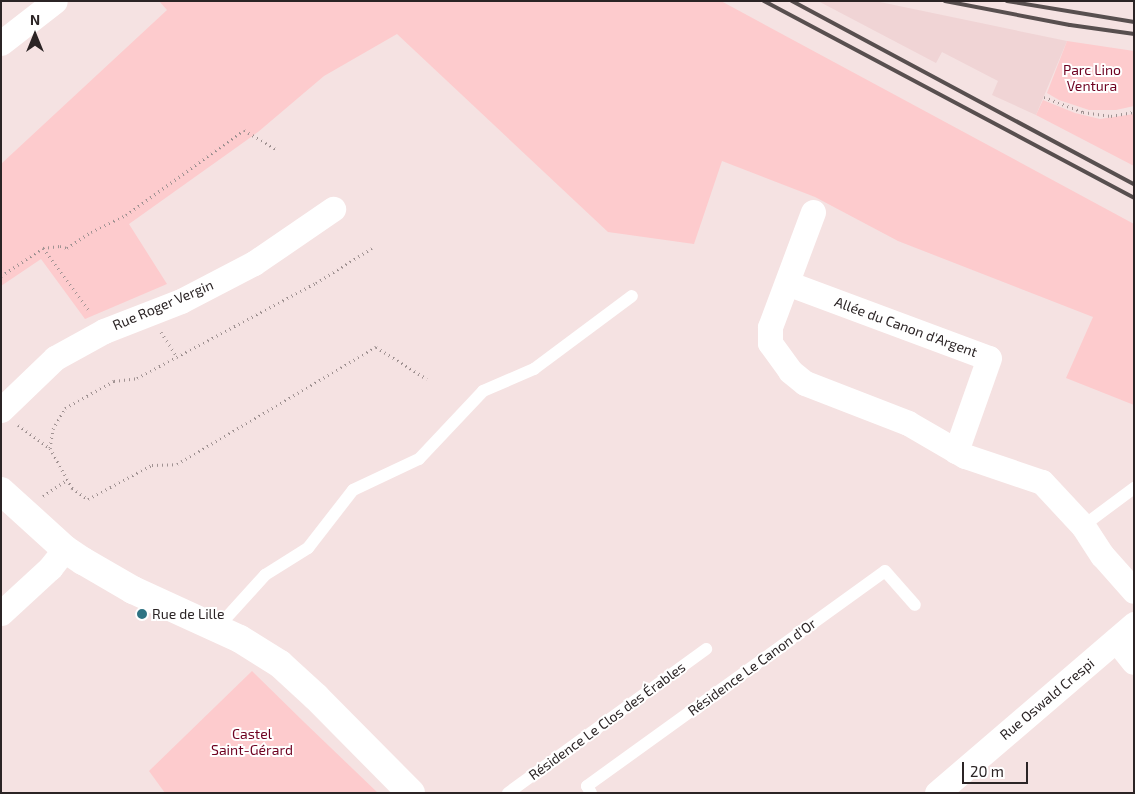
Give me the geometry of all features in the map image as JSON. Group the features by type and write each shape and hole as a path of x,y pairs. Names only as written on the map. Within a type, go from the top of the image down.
{"street":[{"path":"1,43 55,1"},
{"name":"Rue Roger Vergin","path":"5,414 55,358 104,331 180,301 254,263 333,209"},
{"path":"814,212 768,336 772,348 790,371 806,383 908,423 977,461 1042,482 1083,526 1102,555 1134,591"},
{"name":"Allée du Canon d'Argent","path":"787,283 989,358 956,451"},
{"path":"1,491 65,549 125,586 218,628 259,651 298,679 411,793"},
{"path":"1,613 50,568 65,549"},
{"path":"1125,632 1134,662"},
{"name":"Rue Oswald Crespi","path":"937,793 1125,632"}],"lane":[{"path":"218,628 265,576 308,548 353,490 419,459 483,391 534,369 632,296"},
{"path":"1083,526 1134,488"},
{"name":"Résidence Le Canon d'Or","path":"592,793 587,786 886,571 915,606"},
{"name":"Résidence Le Clos des Érables","path":"508,793 706,649"}],"path":[{"path":"1044,98 1082,112 1111,116 1134,112"},
{"path":"1,276 43,248 60,246 67,248 91,232 126,215 244,130 277,150"},
{"path":"43,248 104,331"},
{"path":"50,448 53,429 65,408 114,381 138,378 316,283 372,248"},
{"path":"5,414 50,448 72,488 88,499 152,465 176,464 376,347 427,379"}],"shaded area":[{"path":"818,1 875,1 1067,41 1036,115 992,95 998,81 942,52 936,63"}],"green space":[{"path":"159,1 721,1 1134,224 1134,405 1066,378 1093,317 898,241 815,197 722,161 694,244 608,232 397,34 324,76 258,132 129,224 167,284 85,319 41,259 1,286 1,164 167,10"},
{"name":"Parc Lino Ventura","path":"1067,41 1134,51 1134,106 1116,110 1089,110 1059,100 1047,93"},
{"name":"Parc Lino Ventura","path":"1043,100 1075,113 1100,119 1134,114 1134,166 1036,115"},
{"name":"Castel Saint-Gérard","path":"252,671 378,793 165,793 149,771"}],"railway":[{"path":"764,1 1134,198"},
{"path":"792,1 1134,184"},
{"path":"945,1 1070,25 1134,34"},
{"path":"1007,1 1134,22"}],"place":[{"name":"Rue de Lille","path":"142,614"}]}
